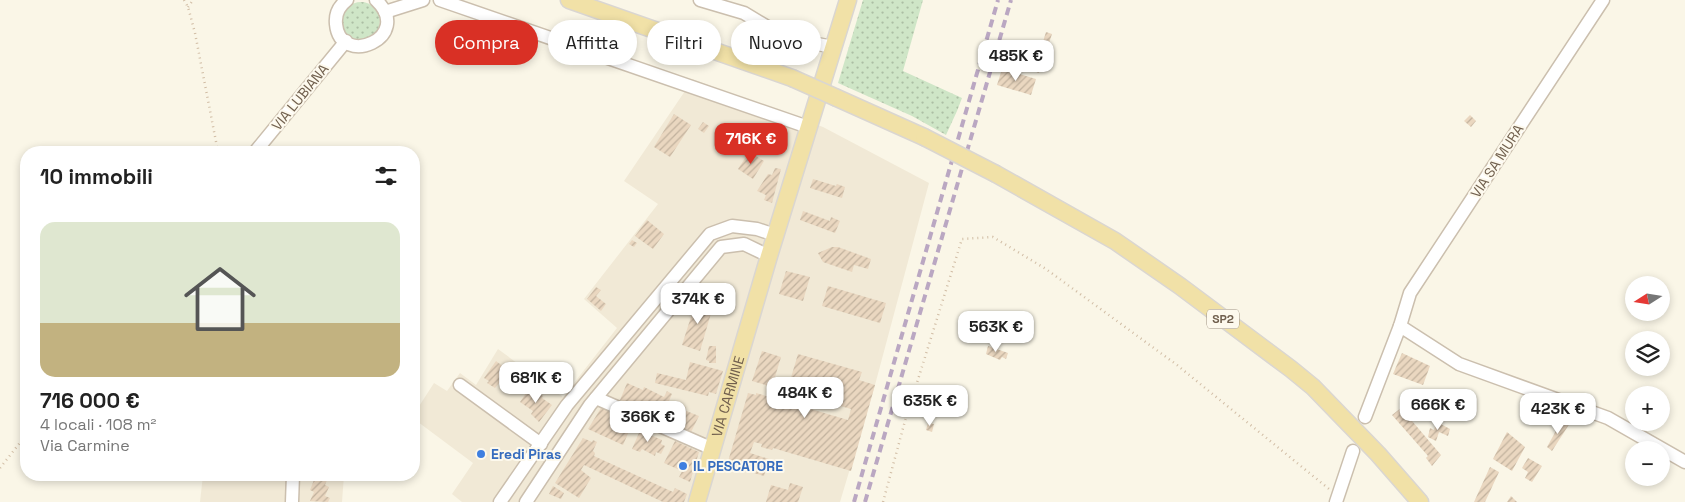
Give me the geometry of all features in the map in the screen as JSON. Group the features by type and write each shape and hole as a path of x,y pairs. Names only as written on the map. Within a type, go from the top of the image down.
{"main road":[{"name":"SP2","path":"569,0 792,78 838,98 924,137 996,174 1114,241 1180,286 1291,369 1318,392 1378,454 1420,502"},
{"name":"VIA CARMINE","path":"697,502 775,235 848,0"}],"street":[{"path":"347,0 338,10 336,27 346,42 361,47 369,46 376,42 386,29 386,12 376,0"},
{"path":"386,12 423,0"},
{"path":"440,0 808,127"},
{"path":"700,0 744,13 786,38 833,47"},
{"name":"VIA SA MURA","path":"1365,417 1400,326 1410,293 1603,0"},
{"name":"VIA LUBIANA","path":"260,146 346,42"},
{"path":"500,502 568,405 710,234 732,226 757,229 775,235"},
{"path":"526,502 596,398 721,247 744,244 769,256"},
{"path":"1400,326 1459,364 1608,418 1685,462"},
{"path":"460,384 541,444"},
{"path":"596,398 713,449"},
{"path":"1337,499 1354,451"},
{"path":"292,502 293,481"}],"path":[{"path":"184,0 188,7 195,33 217,146"},
{"path":"188,7 193,0"},
{"path":"883,502 905,422 962,239 993,237 1046,269 1177,365 1337,499"},
{"path":"0,468 20,443"}],"shaded area":[{"path":"692,79 823,127 929,183 875,385 840,502 462,502 452,494 473,463 420,423 420,405 434,383 447,391 460,373 476,385 498,349 563,397 617,328 584,299 658,204 624,181"},
{"path":"202,481 344,481 342,502 200,502"}],"green space":[{"path":"863,0 923,0 903,71 962,98 946,135 912,116 838,83"},
{"path":"361,2 375,7 380,21 375,35 361,40 347,35 342,21 347,7"}],"building":[{"path":"1046,32 1052,34 1039,73 1017,65 1025,43 1041,48"},
{"path":"1002,69 1036,79 1031,95 997,85"},
{"path":"674,114 691,125 670,157 654,147"},
{"path":"1470,115 1476,121 1471,127 1464,121"},
{"path":"703,122 709,126 704,133 698,129"},
{"path":"749,152 764,161 753,179 738,169"},
{"path":"775,168 781,169 772,203 764,200 766,195 757,191 768,174 772,175"},
{"path":"813,179 845,187 842,198 810,188"},
{"path":"803,211 830,221 831,217 840,221 835,233 800,220"},
{"path":"647,220 664,234 653,249 635,236"},
{"path":"632,240 637,243 634,247 629,244"},
{"path":"832,247 838,247 871,259 868,269 854,265 852,272 823,262 818,253"},
{"path":"786,271 810,277 803,301 779,294"},
{"path":"828,286 886,303 880,323 822,306"},
{"path":"596,287 601,290 596,296 606,304 601,311 587,299"},
{"path":"697,298 714,303 700,351 682,345"},
{"path":"709,346 716,346 716,363 709,363 706,360"},
{"path":"988,346 1008,353 1006,359 1002,357 1000,360 986,354"},
{"path":"762,351 781,357 772,387 752,381"},
{"path":"1402,353 1430,366 1423,385 1393,374"},
{"path":"798,354 862,372 859,380 875,385 851,471 773,448 772,450 761,447 762,444 754,442 750,453 769,459 764,476 727,465 748,393 756,395 756,393 848,420 851,409 787,391"},
{"path":"496,361 513,374 505,386 500,382 495,388 487,383 489,381 484,378"},
{"path":"690,362 723,371 716,394 709,392 708,396 655,383 657,373 686,380"},
{"path":"627,383 643,390 644,387 664,397 667,391 672,394 669,401 686,407 684,410 699,416 690,434 676,427 682,414 679,413 676,420 657,412 656,415 627,401 620,400"},
{"path":"530,387 552,405 539,422 531,414 533,411 520,402"},
{"path":"601,408 633,422 623,445 588,429"},
{"path":"1401,408 1441,455 1432,466 1426,458 1428,456 1392,415"},
{"path":"1562,420 1570,423 1552,451 1547,447"},
{"path":"1437,422 1450,429 1448,436 1439,432 1436,441 1428,437 1430,428 1434,430"},
{"path":"928,423 934,424 932,432 926,430"},
{"path":"642,426 650,430 648,434 662,440 661,444 665,446 661,454 656,452 655,456 642,449 640,452 632,449"},
{"path":"1507,432 1525,447 1512,471 1493,459"},
{"path":"583,438 597,442 593,451 595,453 594,456 673,492 675,488 687,494 684,502 663,502 584,465 581,470 591,478 579,498 555,483"},
{"path":"675,441 699,452 690,482 679,477 682,471 664,463"},
{"path":"1528,458 1542,466 1532,482 1525,478 1528,472 1522,468"},
{"path":"1490,467 1499,472 1485,502 1474,502"},
{"path":"314,481 327,481 325,485 329,487 325,496 330,498 328,502 310,501 314,492 310,490"},
{"path":"790,483 803,487 798,502 766,502 771,485 788,490"},
{"path":"553,486 564,493 561,499 549,494"},
{"path":"1511,496 1517,502 1507,502"}],"railway":[{"path":"854,502 998,0"},
{"path":"865,502 1011,0"}],"place":[{"name":"Eredi Piras","path":"481,454"},
{"name":"IL PESCATORE","path":"683,466"}]}
